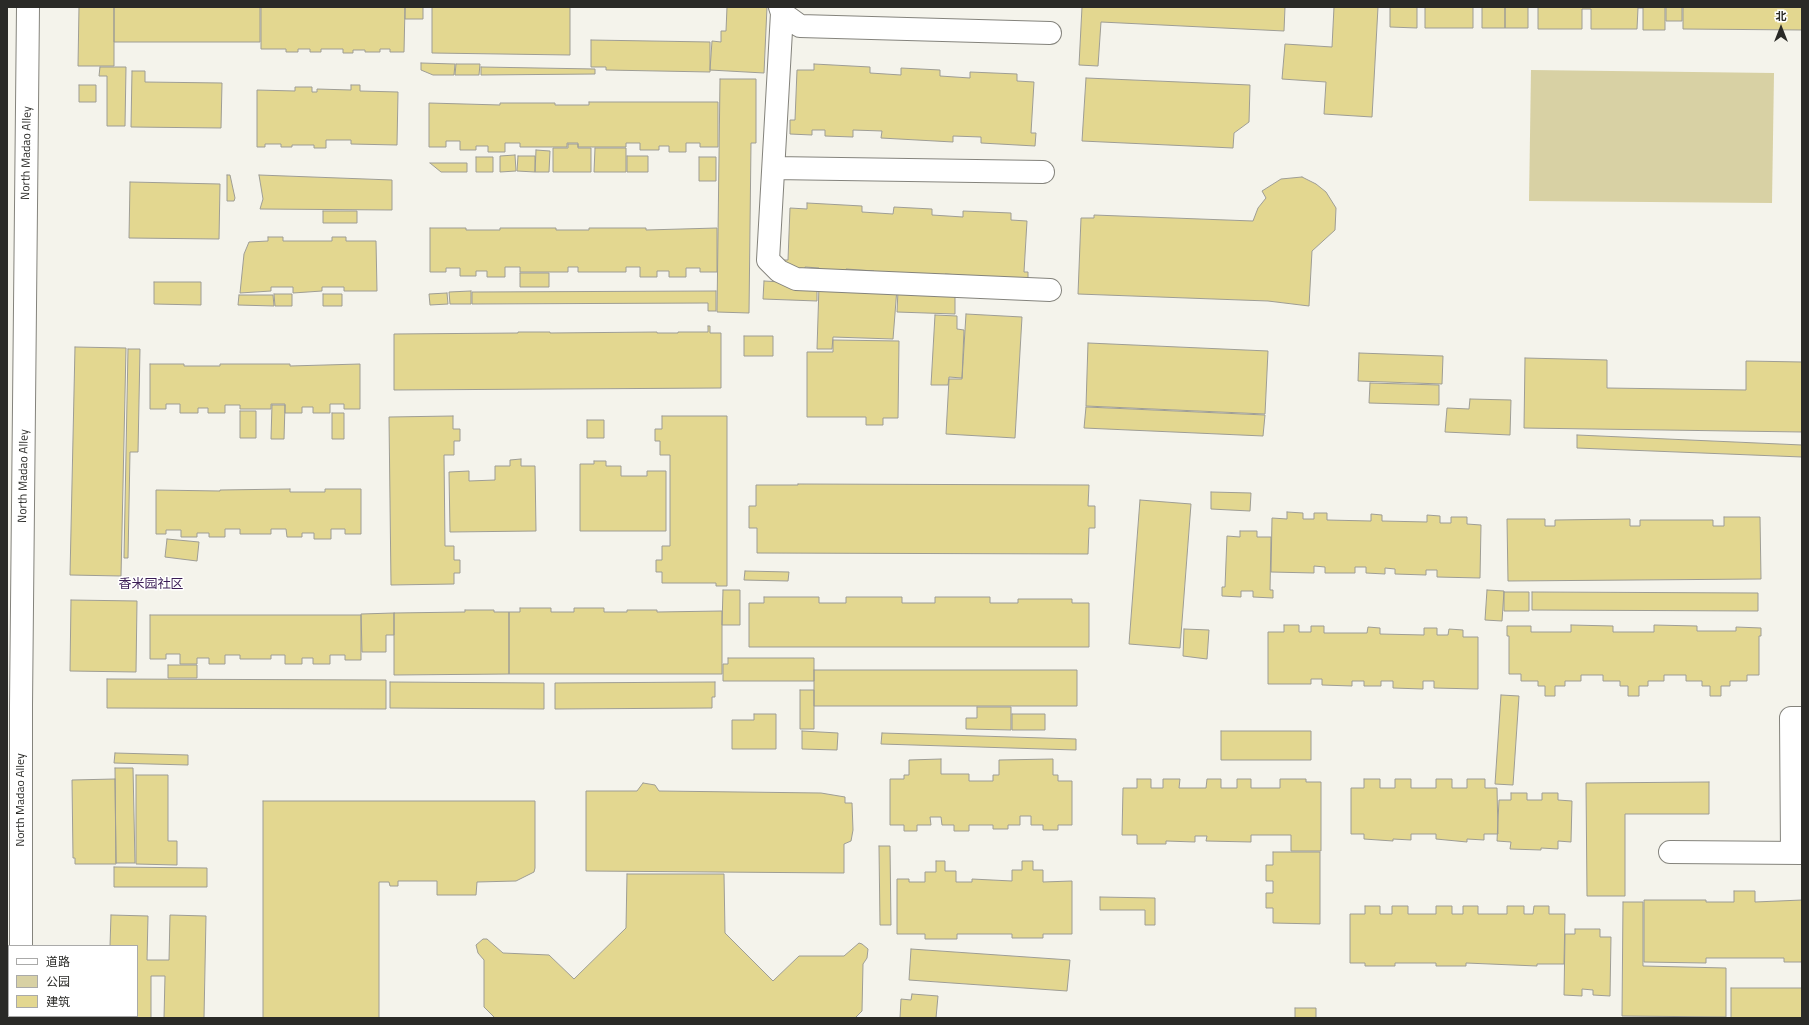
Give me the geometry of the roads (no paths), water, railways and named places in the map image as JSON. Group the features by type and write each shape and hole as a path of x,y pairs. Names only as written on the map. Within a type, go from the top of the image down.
{"street":[{"name":"North Madao Alley","path":"21,945 21,705 28,7"},
{"path":"781,10 800,26 1050,33"},
{"path":"781,10 774,168 768,260 779,271 796,279 1050,290"},
{"path":"774,168 1044,172"},
{"path":"1670,852 1797,853 1791,718 1802,718"}],"district":[{"name":"香米园社区","path":"151,585"}]}
